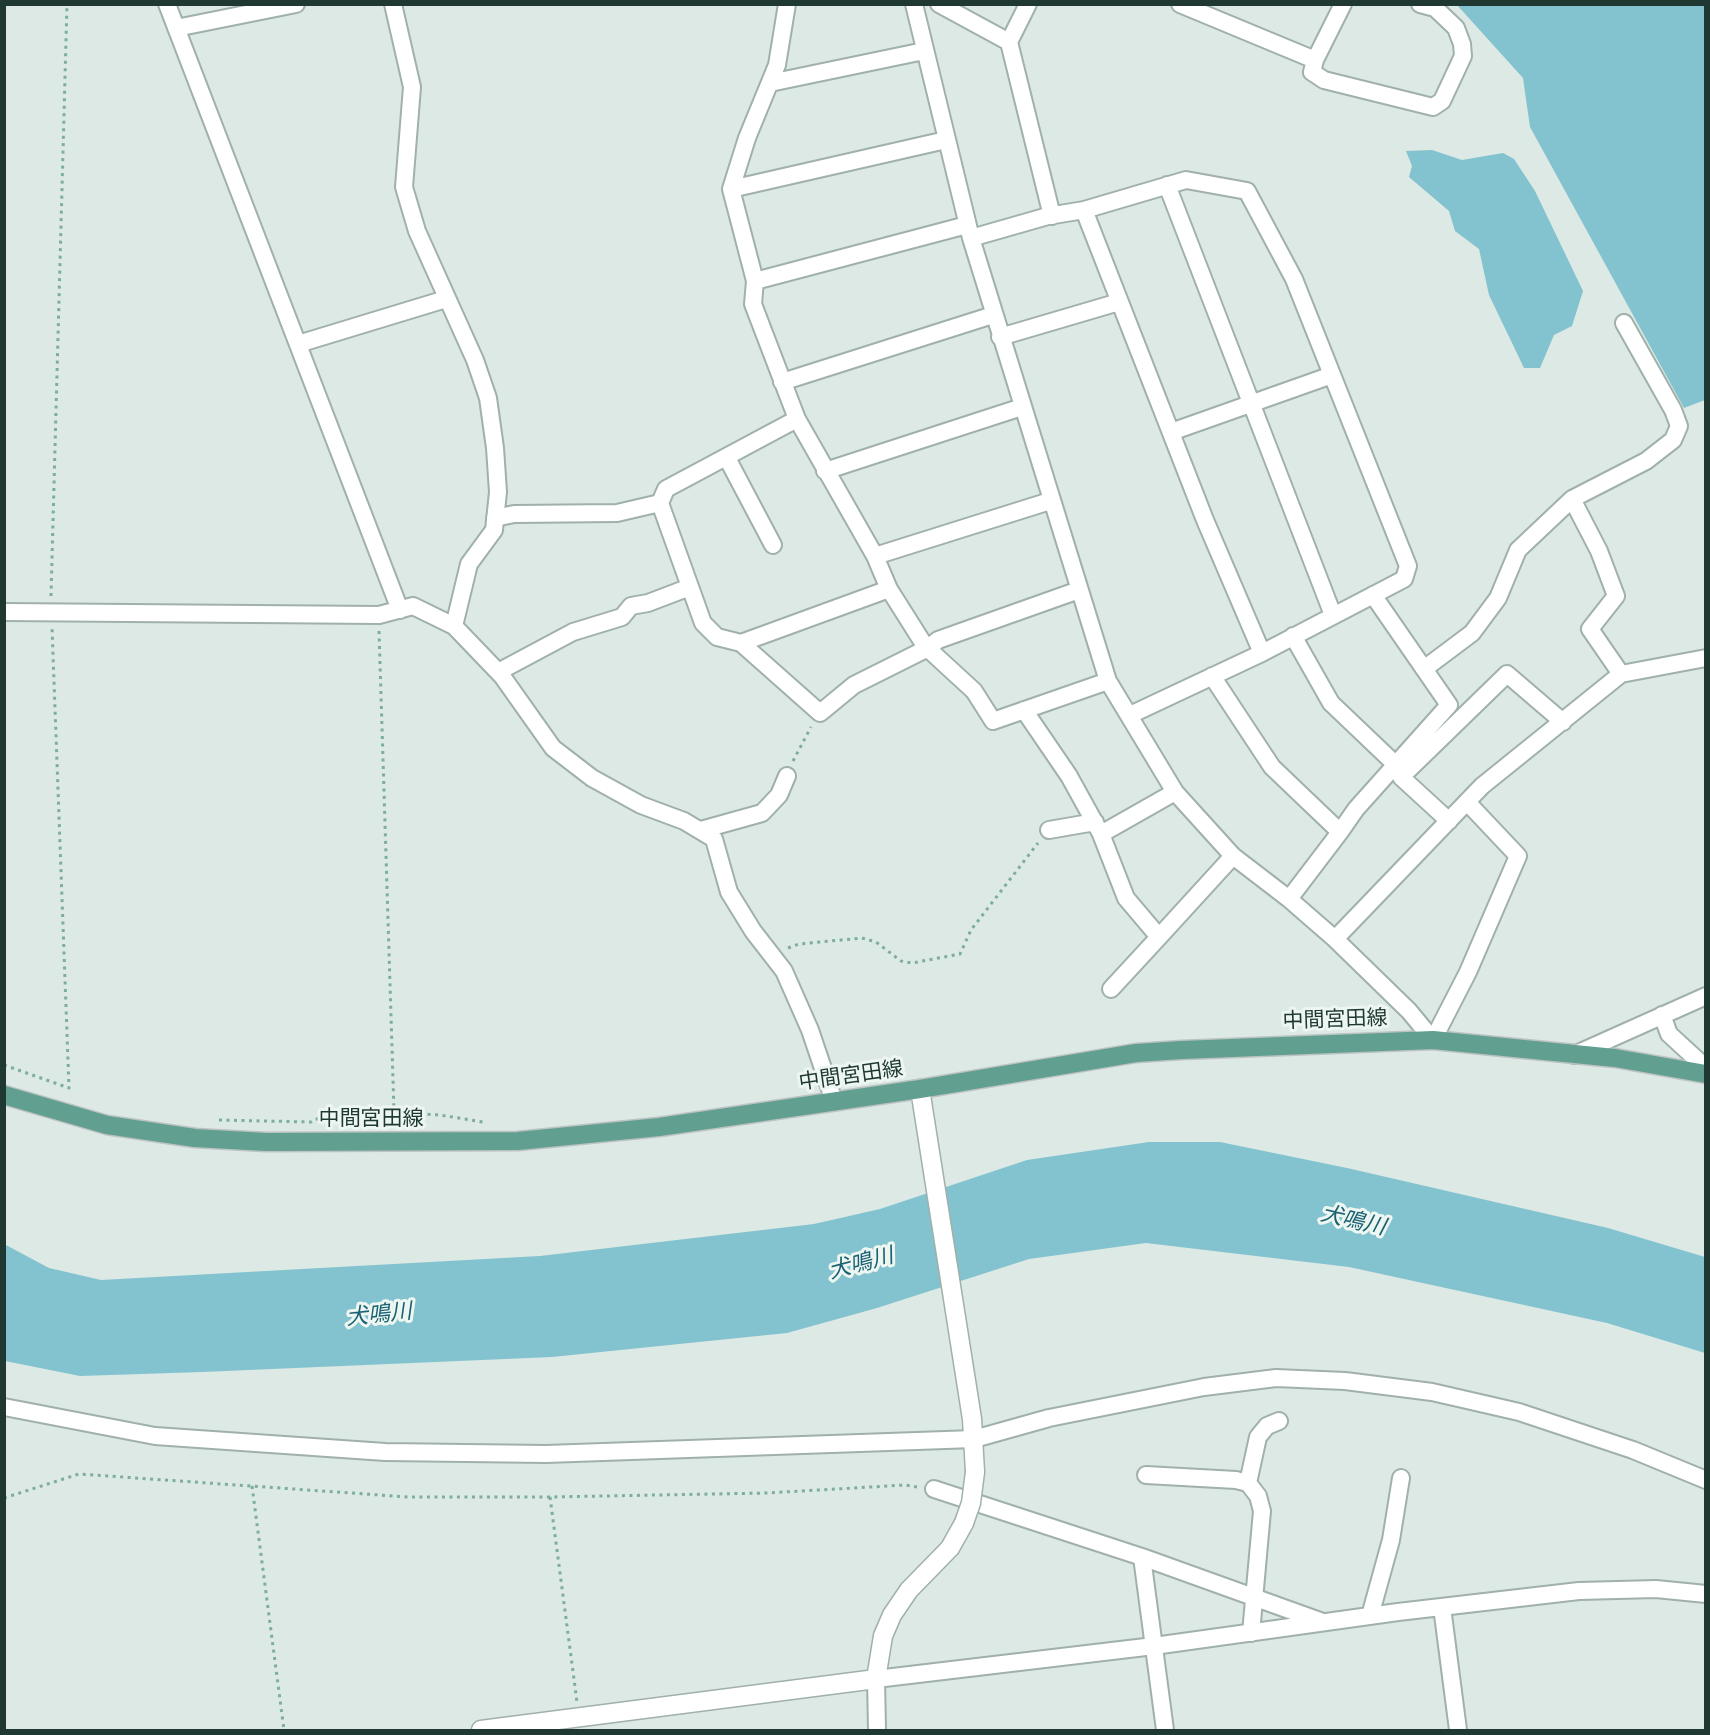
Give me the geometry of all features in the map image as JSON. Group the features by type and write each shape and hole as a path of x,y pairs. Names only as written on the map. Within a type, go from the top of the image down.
{"main road":[{"name":"中間宮田線","path":"4,1095 107,1125 195,1138 266,1142 518,1140 659,1127 920,1089 1136,1053 1433,1040 1615,1058 1706,1074"}],"street":[{"path":"167,4 400,610"},
{"path":"176,28 296,4"},
{"path":"393,4 412,87 404,187 417,231 475,360 488,398 498,492 494,530 469,564 454,626"},
{"path":"786,4 777,65 747,138 731,189 755,281 753,304 797,419 875,556 889,589 928,648 974,691 993,721 1108,681"},
{"path":"914,4 969,232 1050,501 1108,681 1174,792 1233,856 1289,899 1335,939 1409,1011 1433,1040 1468,972 1518,856 1467,802"},
{"path":"939,4 1009,42"},
{"path":"1028,4 1009,42 1052,216"},
{"path":"1180,4 1315,60"},
{"path":"1343,4 1315,60 1312,72 1324,80 1433,106 1442,101 1463,56 1462,44 1456,28 1436,8 1420,4"},
{"path":"770,83 924,51"},
{"path":"731,189 946,140"},
{"path":"755,281 969,232 1084,210 1186,180 1247,191 1294,279 1408,566 1404,579 1262,652 1130,715"},
{"path":"1167,185 1333,615"},
{"path":"1084,210 1171,432 1262,652"},
{"path":"298,344 446,299"},
{"path":"1000,337 1119,302"},
{"path":"782,382 993,315"},
{"path":"1425,669 1472,633 1498,598 1518,550 1572,499 1646,461 1673,440 1679,426 1673,410 1624,323"},
{"path":"1171,432 1332,375"},
{"path":"825,471 1022,407"},
{"path":"797,419 666,489 660,503 703,623 717,637 741,643 820,713 854,685 928,648 938,640 1079,590"},
{"path":"727,458 773,545"},
{"path":"1572,499 1599,551 1616,596 1590,629 1621,674"},
{"path":"875,556 1050,501"},
{"path":"495,518 514,514 617,513 660,503"},
{"path":"498,672 573,632 622,617 632,606 648,603 690,587"},
{"path":"741,643 889,589"},
{"path":"1289,899 1356,809 1449,705 1373,595"},
{"path":"4,612 51,610 379,615 413,606 454,626 498,672 554,748 592,778 641,805 701,830 714,839 729,892 784,971 810,1030 834,1101"},
{"path":"1293,636 1331,703 1395,764"},
{"path":"1335,939 1482,786 1621,674 1706,658"},
{"path":"1449,821 1401,777 1507,674 1563,722"},
{"path":"1212,676 1272,767 1340,832"},
{"path":"1024,710 1069,776 1098,828 1126,898 1159,937"},
{"path":"701,830 762,813 779,795 787,776"},
{"path":"1049,830 1098,828 1174,792"},
{"path":"1111,988 1233,856"},
{"path":"1574,1055 1706,996"},
{"path":"1662,1015 1669,1034 1706,1068"},
{"path":"877,1731 876,1679 883,1636 892,1615 909,1590 950,1548 964,1523 975,1472 972,1419 920,1089"},
{"path":"4,1407 154,1436 385,1452 546,1454 974,1439 1048,1418 1204,1387 1276,1378 1345,1381 1432,1392 1519,1412 1633,1450 1706,1480"},
{"path":"1248,1483 1258,1437 1267,1426 1279,1421"},
{"path":"1146,1475 1236,1480 1248,1483 1258,1496 1262,1511 1251,1633"},
{"path":"1370,1616 1391,1540 1401,1478"},
{"path":"934,1489 1142,1557 1323,1623"},
{"path":"1142,1557 1165,1731"},
{"path":"481,1731 580,1725 876,1679 1154,1646 1442,1607 1578,1592 1656,1589 1706,1594"},
{"path":"1442,1607 1458,1731"}],"path":[{"path":"4,1065 69,1088 51,610 67,4"},
{"path":"379,615 394,1112"},
{"path":"787,776 803,738 820,713"},
{"path":"771,955 799,944 862,938 876,942 901,961 912,963 960,954 971,930 1049,830"},
{"path":"219,1120 311,1122 321,1117 394,1112 440,1115 483,1122"},
{"path":"4,1498 79,1474 408,1497 767,1493 905,1485 934,1489"},
{"path":"252,1486 284,1731"},
{"path":"550,1497 580,1725"}],"water":[{"path":"1457,5 1705,5 1705,400 1684,408 1530,127 1523,78"},
{"path":"1432,150 1462,160 1503,153 1514,159 1535,191 1583,291 1572,326 1554,335 1540,368 1524,368 1489,295 1479,249 1455,231 1449,211 1409,177 1412,166 1406,151"},
{"name":"犬鳴川","path":"1149,1142 1220,1142 1347,1168 1608,1228 1705,1257 1705,1353 1607,1323 1349,1267 1146,1243 1029,1259 877,1308 787,1333 552,1357 202,1372 80,1376 5,1361 4,1244 49,1268 101,1280 540,1256 814,1224 880,1209 1027,1160"}]}
